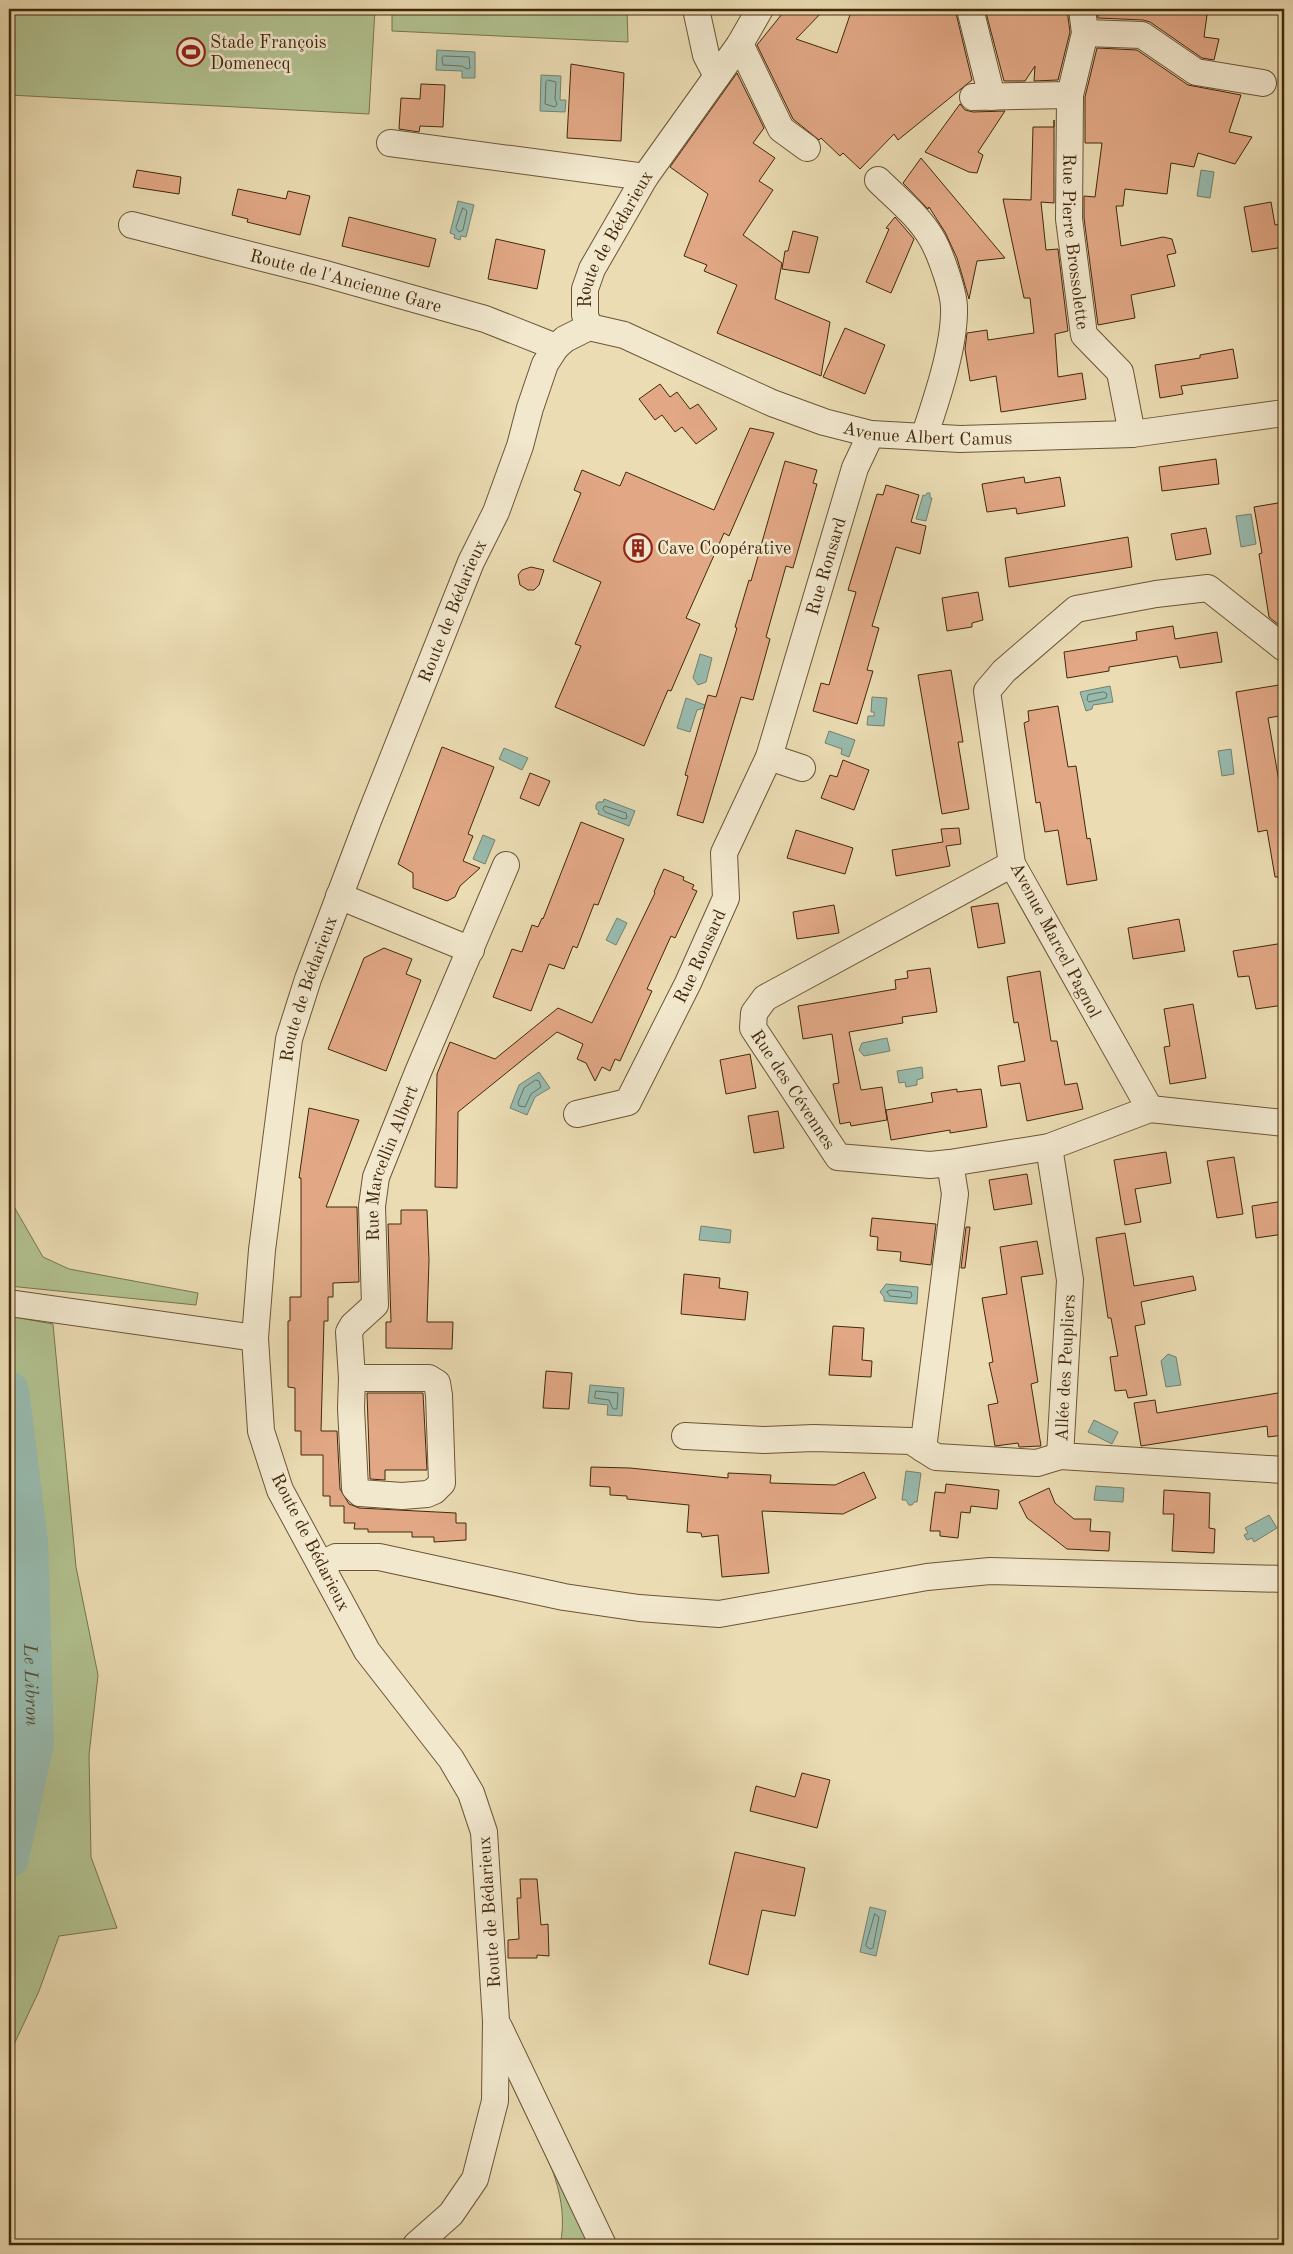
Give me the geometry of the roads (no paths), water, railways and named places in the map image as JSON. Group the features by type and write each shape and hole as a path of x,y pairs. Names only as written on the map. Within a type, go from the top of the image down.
{"street":[{"path":"696,9 706,55 717,76"},
{"name":"Route de Bédarieux","path":"416,2245 451,2214 475,2179 495,2101 496,2021 484,1832 471,1794 451,1759 368,1651 280,1490 261,1431 255,1338 262,1250 289,1039 339,896 471,562 496,512 520,446 545,364 556,347 565,339 590,327 585,315 585,289 592,268 645,177 740,44 760,9"},
{"path":"970,9 983,97 1070,95"},
{"path":"1083,21 1142,35 1196,72 1262,83"},
{"name":"Rue Pierre Brossolette","path":"1083,21 1070,95 1069,219 1084,335 1120,372 1132,434"},
{"path":"740,44 781,129 807,148"},
{"path":"390,143 645,177"},
{"path":"878,180 913,214 932,240 944,269 954,307 950,344 924,437"},
{"name":"Route de l'Ancienne Gare","path":"132,225 322,273 467,314 556,347"},
{"name":"Avenue Albert Camus","path":"590,327 624,335 772,403 824,422 870,434 960,439 1132,434 1284,412"},
{"name":"Rue Ronsard","path":"577,1114 628,1102 688,983 726,898 724,853 769,757 855,468 870,434"},
{"name":"Avenue Marcel Pagnol","path":"1150,1109 1012,864 987,691 1004,671 1076,609 1156,594 1208,588 1284,648"},
{"path":"769,757 802,768"},
{"name":"Rue des Cévennes","path":"1012,864 765,998 754,1013 753,1028 838,1157 930,1165 950,1163 1049,1146 1150,1109 1284,1123"},
{"name":"Rue Marcellin Albert","path":"352,1378 429,1378 437,1383 442,1483 434,1491 428,1494 402,1496 360,1493 355,1488 349,1332 353,1325 375,1305 372,1206 376,1177 418,1072 506,865"},
{"path":"339,896 471,950"},
{"name":"Allée des Peupliers","path":"1049,1146 1070,1280 1060,1456 1284,1470"},
{"path":"923,1449 955,1194 950,1163"},
{"path":"9,1303 255,1338"},
{"path":"684,1436 764,1440 814,1438 911,1441 936,1457 1037,1463 1060,1456"},
{"path":"322,1564 336,1557 379,1557 564,1597 638,1608 719,1614 927,1577 990,1571 1284,1580"},
{"path":"496,2021 603,2245"}],"water":[{"path":"437,50 475,52 475,78 462,78 462,71 436,70"},
{"path":"541,75 561,76 560,100 566,100 565,112 540,111"},
{"path":"1201,170 1214,172 1210,198 1197,196"},
{"path":"458,201 474,205 466,237 461,236 460,240 454,238 455,235 450,233"},
{"path":"927,493 930,493 930,498 932,498 926,521 916,519 923,495 925,496"},
{"path":"1251,514 1256,544 1241,547 1236,516"},
{"path":"700,654 712,658 706,682 698,685 693,678"},
{"path":"1110,686 1113,702 1093,705 1092,709 1086,711 1080,692"},
{"path":"872,697 887,698 884,726 867,725 868,716 874,716 874,712 871,712"},
{"path":"686,698 705,705 704,708 697,710 690,732 677,728"},
{"path":"829,731 855,740 849,757 841,754 842,749 825,743"},
{"path":"504,748 528,758 522,770 499,759"},
{"path":"1231,749 1234,774 1222,776 1218,751"},
{"path":"604,799 635,811 629,826 598,814 599,811 596,809 596,805 598,802 603,802"},
{"path":"483,835 495,840 485,864 473,859"},
{"path":"617,918 627,923 616,945 606,940"},
{"path":"887,1038 890,1051 864,1056 859,1050 862,1043"},
{"path":"922,1067 923,1078 917,1080 917,1085 906,1087 905,1082 899,1083 897,1071"},
{"path":"539,1072 550,1088 535,1097 527,1115 510,1108 519,1085"},
{"path":"701,1226 731,1230 730,1243 699,1240"},
{"path":"886,1284 918,1287 917,1304 884,1301 884,1297 880,1292"},
{"path":"1168,1354 1176,1357 1181,1385 1166,1387 1161,1361"},
{"path":"590,1385 624,1388 622,1416 607,1415 608,1405 588,1403"},
{"path":"1094,1420 1118,1432 1112,1444 1088,1432"},
{"path":"906,1471 921,1473 917,1502 914,1502 912,1505 909,1505 906,1500 902,1500"},
{"path":"1096,1486 1124,1488 1123,1502 1094,1500"},
{"path":"1269,1515 1277,1528 1254,1542 1252,1538 1247,1540 1244,1535 1248,1533 1245,1528"},
{"path":"870,1907 886,1911 876,1956 860,1952"}],"waterway":[{"name":"Le Libron","path":"9,1391 28,1541 34,1742 9,1858"}],"place":[{"name":"Stade François Domenecq","path":"191,52"},
{"name":"Cave Coopérative","path":"638,548"}]}
